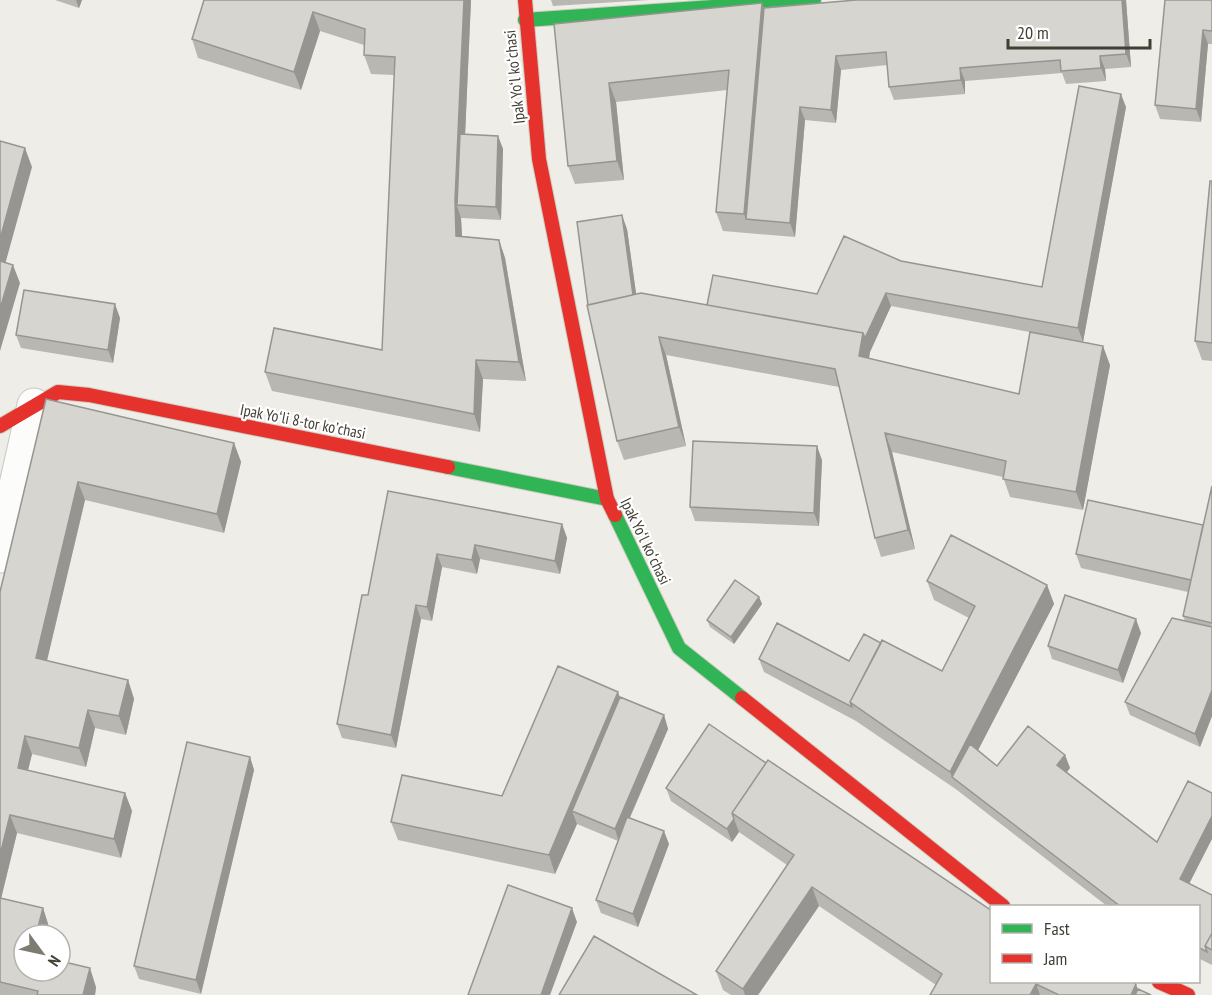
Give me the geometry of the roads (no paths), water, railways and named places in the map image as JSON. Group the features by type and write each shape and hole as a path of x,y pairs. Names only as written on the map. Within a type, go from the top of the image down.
{"street":[{"name":"Ipak Yoʻl koʻchasi","path":"525,0 539,159 607,499 680,648 1002,905"},
{"path":"525,20 814,0"},
{"name":"Ipak Yoʻli 8-tor koʼchasi","path":"0,426 58,392 89,395 607,499"},
{"path":"0,555 34,405"},
{"path":"1163,983 1188,995"}]}
